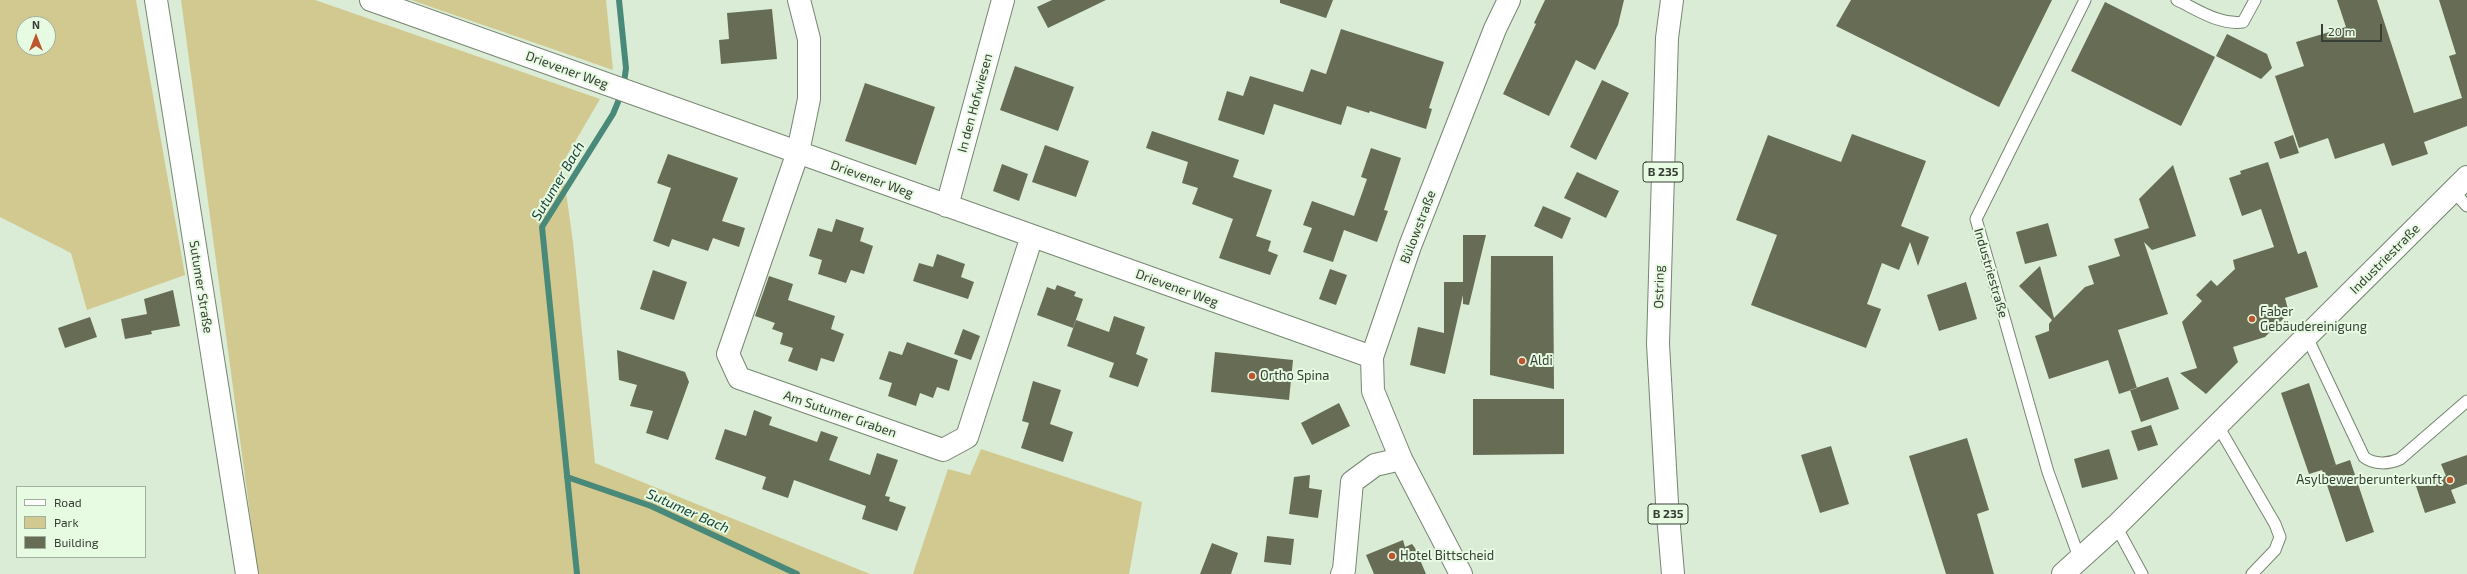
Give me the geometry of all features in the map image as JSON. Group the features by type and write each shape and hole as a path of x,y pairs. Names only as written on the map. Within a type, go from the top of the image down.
{"street":[{"name":"Sutumer Straße","path":"156,0 247,574"},
{"name":"Drievener Weg","path":"372,0 1372,357"},
{"name":"Am Sutumer Graben","path":"799,0 809,39 809,99 798,152 728,354 739,378 944,450 967,437 1032,236"},
{"name":"In den Hofwiesen","path":"947,206 1003,0"},
{"name":"Bülowstraße","path":"1461,574 1401,459 1373,390 1372,357 1410,246 1495,29 1509,0"},
{"name":"Ostring","path":"1672,0 1667,38 1658,344 1667,503 1673,574"},
{"name":"Industriestraße","path":"2063,574 2116,526 2307,337 2462,191"},
{"path":"1342,574 1344,570 1352,482 1375,465 1401,459"}],"lane":[{"name":"Industriestraße","path":"2080,560 2048,472 1976,219 2085,0"},
{"path":"2177,0 2216,19 2233,23 2243,22 2255,0"},
{"path":"2307,337 2364,457 2368,460 2388,462 2400,459 2467,401"},
{"path":"2218,426 2275,524 2280,537 2275,550 2252,574"},
{"path":"2116,526 2142,574"}],"green space":[{"path":"0,0 136,0 185,275 87,310 71,253 0,217"},
{"path":"181,0 315,0 600,99 562,164 573,242 595,463 870,574 258,574"},
{"path":"411,0 606,0 613,70"},
{"path":"981,449 1142,502 1129,574 913,574 948,469 970,475"}],"building":[{"path":"1052,0 1106,0 1048,28 1037,7"},
{"path":"1280,0 1333,0 1326,18 1280,3"},
{"path":"1545,0 1624,0 1618,25 1595,70 1576,60 1549,116 1503,94 1536,24 1534,23"},
{"path":"1851,0 2052,0 1999,107 1836,26"},
{"path":"2337,0 2377,0 2414,113 2462,98 2449,56 2456,54 2439,0 2467,0 2467,126 2424,142 2428,154 2392,166 2384,143 2335,159 2328,138 2299,148 2275,76 2304,66 2296,42 2346,27"},
{"path":"2105,2 2215,57 2181,126 2071,71"},
{"path":"772,9 777,59 721,64 719,40 729,39 727,13"},
{"path":"1341,29 1444,62 1429,108 1432,109 1426,129 1370,111 1369,113 1347,106 1341,125 1274,104 1264,135 1218,120 1227,91 1243,96 1250,76 1303,92 1311,69 1326,74"},
{"path":"2227,34 2267,54 2272,68 2261,79 2216,56"},
{"path":"1015,66 1074,87 1058,131 1000,110"},
{"path":"1602,80 1629,93 1596,160 1570,147"},
{"path":"865,83 935,107 916,165 845,141"},
{"path":"1152,131 1239,160 1233,177 1272,190 1256,236 1271,241 1268,251 1278,255 1270,275 1219,258 1233,219 1192,204 1198,188 1182,183 1188,162 1146,148"},
{"path":"1852,134 1926,161 1901,226 1929,237 1918,266 1910,242 1899,270 1882,263 1867,304 1881,309 1866,348 1751,305 1777,235 1736,220 1768,135 1841,162"},
{"path":"2293,135 2299,153 2280,159 2274,142"},
{"path":"1045,145 1089,161 1076,197 1032,182"},
{"path":"1371,148 1401,158 1384,210 1388,211 1377,242 1344,230 1333,262 1303,252 1312,228 1303,225 1312,201 1354,216 1367,179 1361,177"},
{"path":"668,154 738,178 722,221 745,228 739,247 713,238 708,251 672,239 669,247 653,241 671,188 657,183"},
{"path":"2268,162 2298,254 2306,251 2318,287 2285,298 2289,313 2265,337 2233,347 2238,362 2206,394 2180,373 2197,368 2182,322 2202,301 2196,295 2211,280 2217,286 2235,269 2233,260 2274,247 2261,209 2242,216 2229,178 2241,174 2240,171"},
{"path":"1002,164 1028,174 1019,201 993,191"},
{"path":"2173,165 2196,236 2152,250 2144,242 2168,314 2118,330 2137,388 2119,394 2108,360 2049,379 2035,336 2049,331 2049,324 2052,320 2019,286 2040,266 2054,318 2085,287 2094,284 2088,266 2120,256 2114,239 2149,228 2139,199"},
{"path":"1577,172 1619,191 1606,218 1564,198"},
{"path":"1543,206 1571,218 1562,239 1534,226"},
{"path":"836,219 864,228 860,241 873,246 864,274 851,270 846,283 818,274 822,260 809,256 818,228 832,232"},
{"path":"2048,223 2057,256 2025,264 2016,232"},
{"path":"1463,235 1486,235 1469,305 1463,304 1463,295 1445,374 1410,365 1418,327 1444,333 1444,282 1463,282"},
{"path":"937,254 965,264 961,277 974,282 968,299 913,281 919,263 933,267"},
{"path":"1491,256 1553,256 1554,389 1490,375"},
{"path":"1330,269 1347,275 1336,305 1319,299"},
{"path":"653,270 687,282 674,320 640,309"},
{"path":"769,276 793,284 788,300 835,316 831,329 844,334 834,362 821,358 817,371 788,361 793,348 780,344 783,333 772,329 775,323 755,316"},
{"path":"1966,282 1977,319 1939,331 1927,295"},
{"path":"1057,285 1076,292 1074,296 1083,299 1073,328 1037,315 1047,287 1055,290"},
{"path":"173,290 180,326 151,331 152,334 125,339 121,319 147,314 144,299"},
{"path":"1114,316 1145,327 1136,354 1148,359 1138,387 1109,377 1114,363 1067,346 1076,320 1109,332"},
{"path":"90,317 97,337 65,348 58,328"},
{"path":"963,329 980,336 971,360 954,354"},
{"path":"907,342 958,360 949,391 937,387 933,398 920,393 916,406 888,396 892,383 879,379 889,351 902,355"},
{"path":"617,350 685,372 689,382 668,440 646,433 653,411 630,406 637,385 619,380"},
{"name":"Ortho Spina","path":"1215,352 1293,360 1289,400 1211,392"},
{"path":"2168,377 2179,409 2141,422 2130,390"},
{"path":"1033,381 1061,390 1050,424 1073,432 1063,462 1021,448 1029,423 1022,421"},
{"path":"2309,383 2336,465 2350,460 2374,532 2346,542 2322,470 2309,474 2281,393"},
{"path":"1473,399 1564,399 1564,454 1473,455"},
{"path":"1339,403 1350,426 1312,445 1301,423"},
{"path":"754,410 772,417 769,425 817,442 821,431 838,437 829,460 870,475 877,453 898,460 885,496 890,497 889,501 906,507 897,531 862,519 866,506 794,480 788,498 762,489 766,477 715,459 725,429 746,436"},
{"path":"2151,425 2158,445 2138,451 2131,431"},
{"path":"1967,438 1989,510 1977,514 1994,574 1946,574 1909,456"},
{"path":"1831,446 1849,504 1820,513 1801,455"},
{"path":"2109,449 2118,479 2082,488 2074,459"},
{"name":"Asylbewerberunterkunft","path":"2467,455 2467,484 2451,490 2456,503 2425,513 2416,486 2446,476 2441,464"},
{"path":"1310,475 1309,488 1322,490 1318,518 1289,514 1294,477"},
{"path":"1267,536 1294,539 1291,565 1264,562"},
{"name":"Hotel Bittscheid","path":"1403,540 1405,547 1412,544 1415,548 1426,574 1374,574 1366,555"},
{"path":"1212,543 1238,553 1231,574 1200,574"}],"waterway":[{"name":"Sutumer Bach","path":"577,574 542,227 613,114 623,90 626,68 619,0"},
{"name":"Sutumer Bach","path":"567,477 651,506 797,574"}],"place":[{"name":"Faber Gebäudereinigung","path":"2252,319"},
{"name":"Aldi","path":"1522,361"},
{"name":"Ortho Spina","path":"1252,376"},
{"name":"Asylbewerberunterkunft","path":"2450,480"},
{"name":"Hotel Bittscheid","path":"1392,556"}]}
